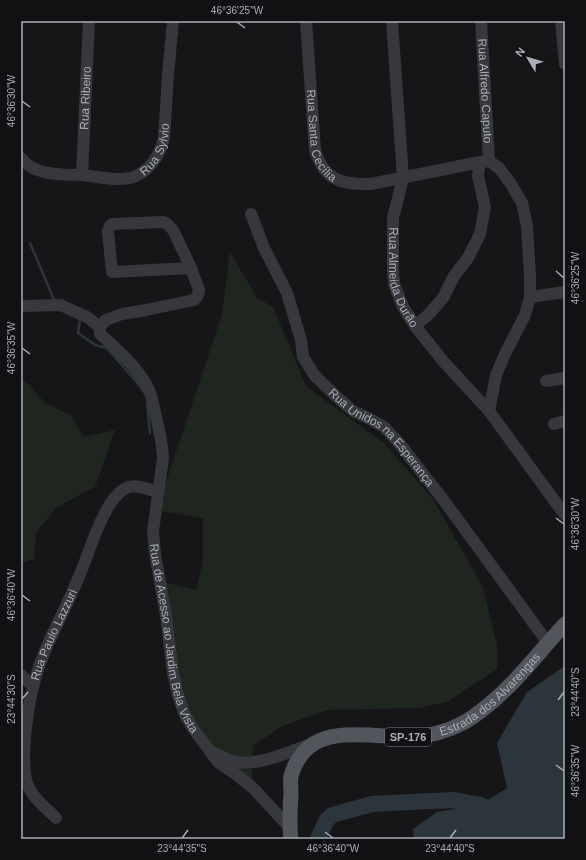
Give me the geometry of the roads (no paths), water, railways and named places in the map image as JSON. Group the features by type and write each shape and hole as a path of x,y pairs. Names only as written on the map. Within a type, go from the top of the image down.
{"main road":[{"name":"Estrada dos Alvarengas","path":"290,833 291,776 295,764 304,751 314,743 332,736 350,734 413,737 449,729 464,722 488,705 516,680 565,624"}],"street":[{"name":"Rua Ribeiro","path":"82,175 90,21"},
{"name":"Rua Sylvio","path":"21,158 33,168 43,172 56,174 106,178 130,178 147,169 162,148 164,138 172,21"},
{"name":"Rua Santa Cecília","path":"306,21 315,150 321,166 327,174 336,180 347,183 370,184 484,162"},
{"name":"Rua Almeida Durão","path":"392,21 403,178 393,218 394,284 403,307 414,326 443,361 489,410 565,515"},
{"name":"Rua Alfredo Caputo","path":"414,326 428,315 443,298 454,276 468,258 480,234 486,207 478,176 484,162 482,21"},
{"path":"561,21 565,64"},
{"path":"484,162 499,168 506,176 522,203 527,226 530,297 525,315 496,375 489,410"},
{"name":"Rua Unidos na Esperança","path":"251,214 264,248 287,293 300,340 303,357 315,376 353,411 384,427 399,443 445,502 548,643"},
{"path":"158,492 163,458 162,446 150,392 126,358 100,334 100,327 106,320 122,314 194,300 198,296 199,290 191,268 173,230 166,223 112,224 110,226 108,231 112,272 191,268"},
{"path":"530,297 565,292"},
{"path":"21,306 56,305 87,317 100,327"},
{"path":"546,381 565,378"},
{"name":"Rua Paulo Lazzuri","path":"56,818 39,802 32,792 26,781 23,759 26,728 33,686 39,666 76,584 100,524 111,504 124,489 131,486 158,492"},
{"name":"Rua de Acesso ao Jardim Bela Vista","path":"158,492 153,531 155,554 166,616 173,673 184,713 192,727 218,762 254,789 290,833"},
{"path":"21,675 33,686"},
{"name":"Rua de Acesso ao Jardim Bela Vista","path":"210,751 232,761 247,763 264,760 314,743"}],"waterway":[{"path":"30,243 55,302"},
{"path":"79,319 78,333 95,345 107,348 145,393"},
{"path":"147,404 150,433"},
{"path":"318,839 326,821 332,815 372,804 452,800 480,805 500,814"}]}
